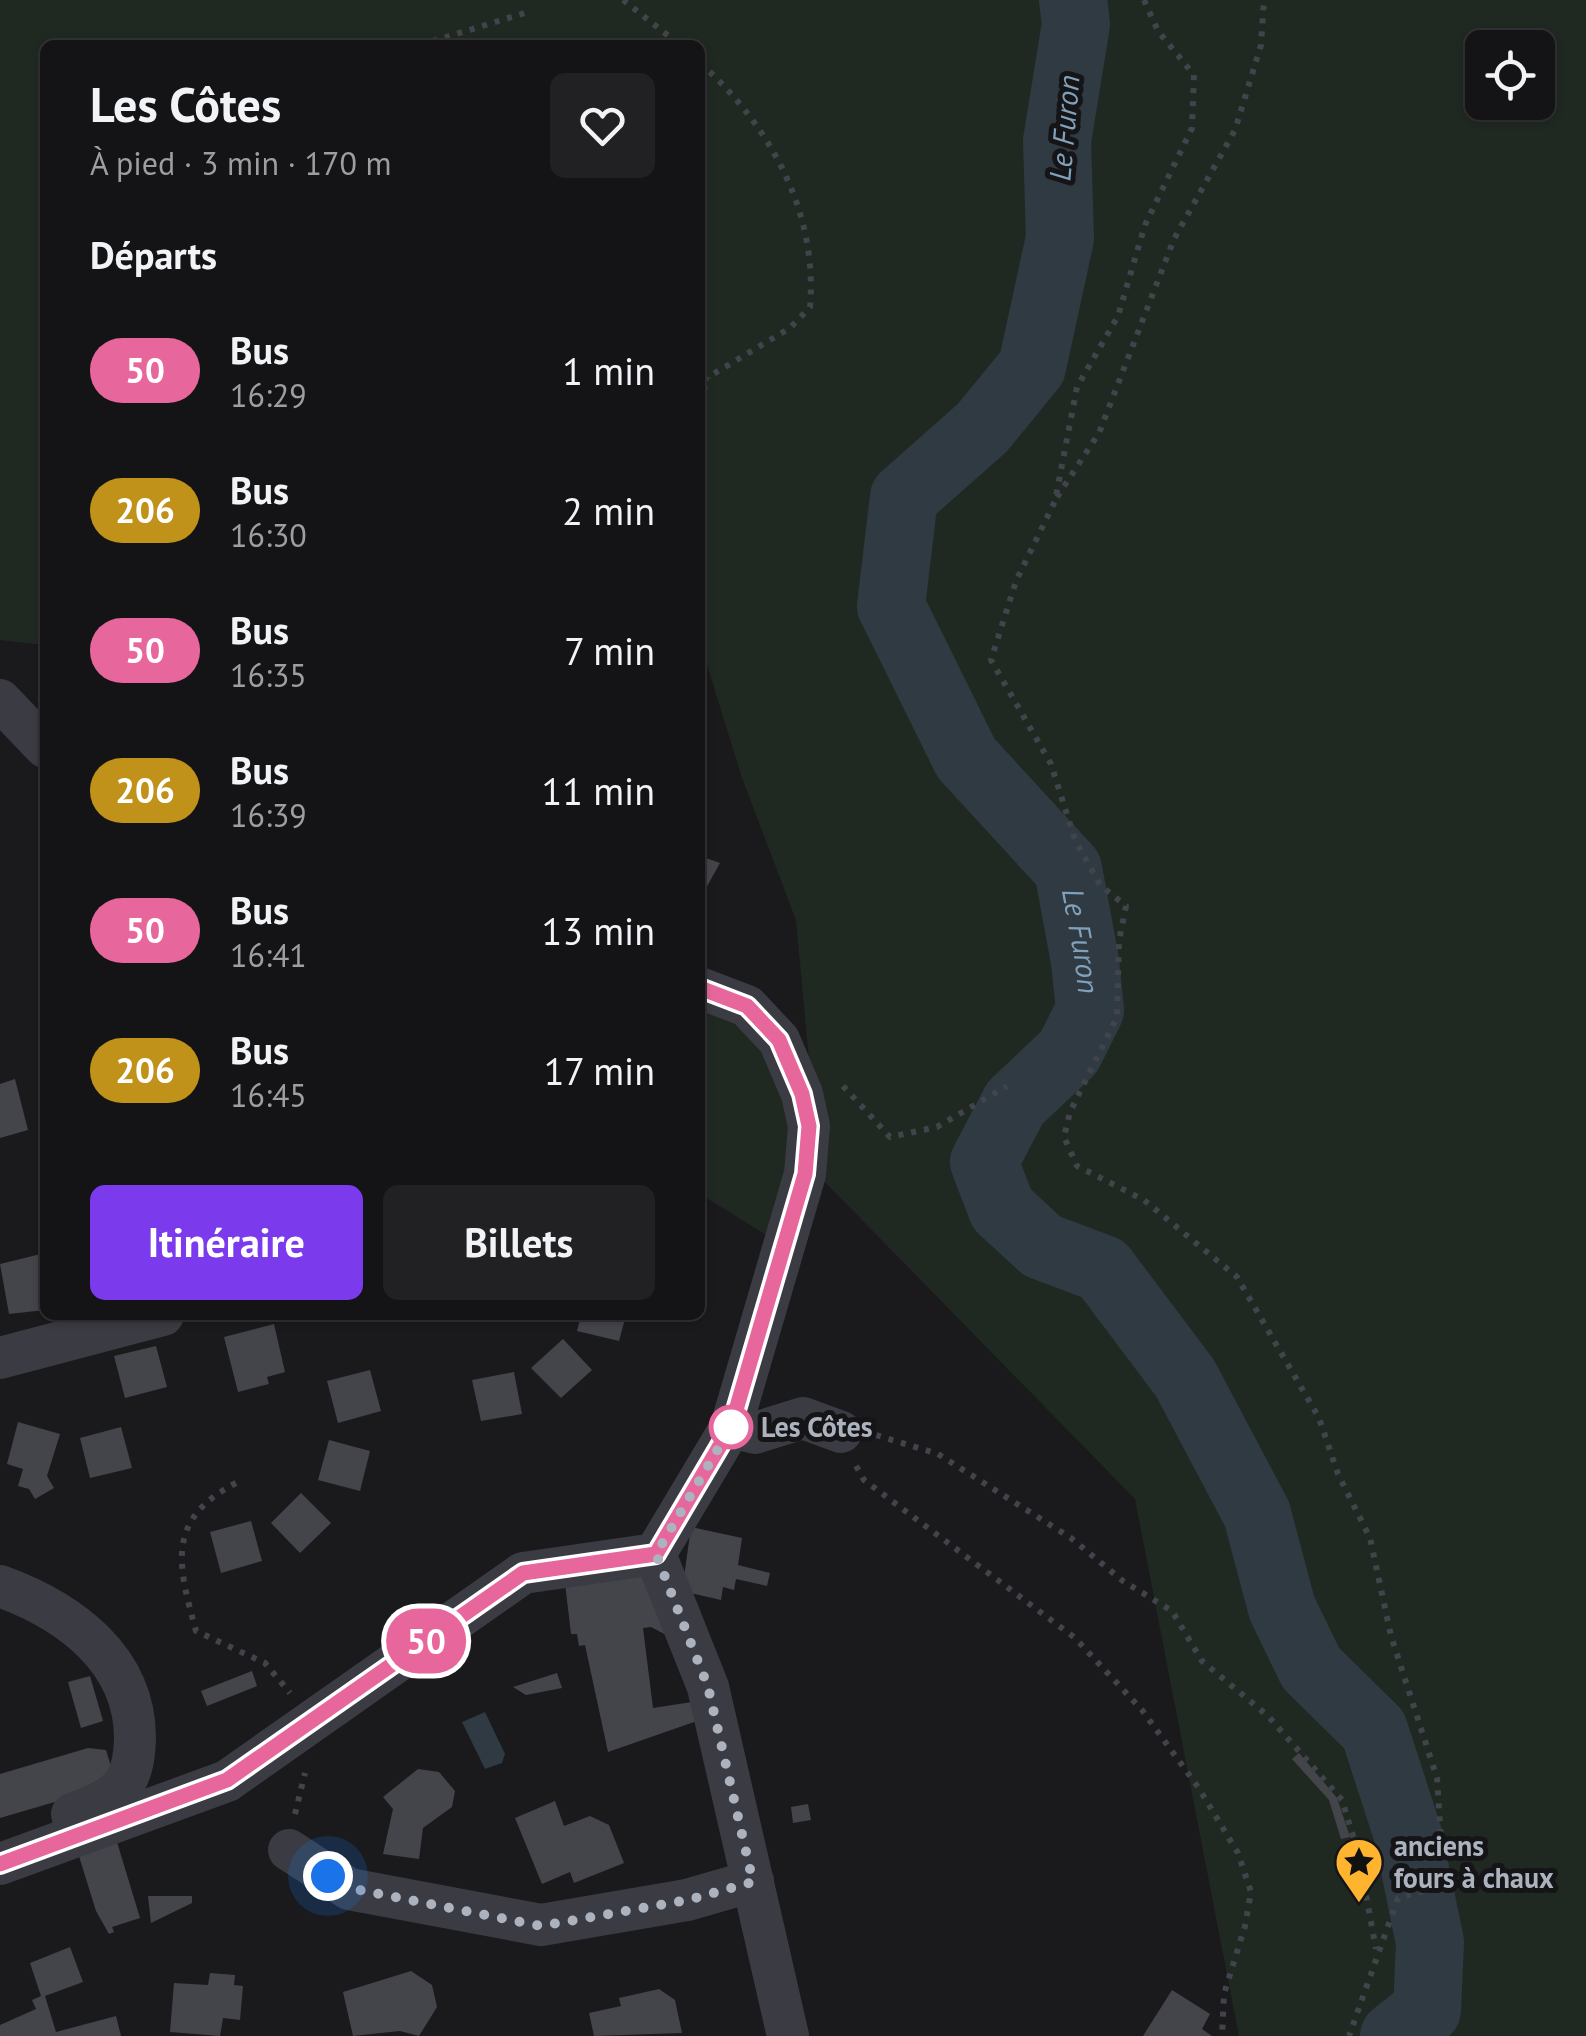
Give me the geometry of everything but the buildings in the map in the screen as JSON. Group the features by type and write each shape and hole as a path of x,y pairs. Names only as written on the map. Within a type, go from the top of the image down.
{"street":[{"path":"0,700 40,742"},
{"path":"656,1554 731,1427 805,1174 809,1126 802,1094 779,1040 747,1006 705,990"},
{"path":"0,1358 144,1320"},
{"path":"731,1427 754,1433 803,1418 841,1432"},
{"path":"19,1857 227,1780 523,1573 656,1554"},
{"path":"656,1554 708,1687 788,2036"},
{"path":"0,1586 46,1602 112,1659 135,1708 134,1768 120,1791 32,1828 19,1857"},
{"path":"289,1850 349,1888 541,1926 688,1900 753,1882"}],"path":[{"path":"623,0 674,40"},
{"path":"1055,502 1077,387 1118,316 1145,224 1192,128 1194,75 1158,31 1144,0"},
{"path":"1264,0 1261,45 1235,130 1174,239 1100,432 1055,502 1016,581 991,660 1052,764 1074,840 1100,885 1126,906 1119,941 1117,1017 1070,1112 1064,1137 1076,1166 1144,1200 1237,1277 1319,1418 1338,1474 1370,1538 1391,1636 1438,1778 1444,1886 1398,1898 1349,2036"},
{"path":"436,40 528,12"},
{"path":"705,67 733,92 770,142 789,180 813,278 810,308 790,328 705,379"},
{"path":"705,388 709,376"},
{"path":"832,1075 890,1136 937,1127 1007,1086"},
{"path":"841,1432 891,1436 938,1454 1071,1538 1123,1581 1172,1611 1202,1661 1268,1716 1342,1800 1358,1852 1377,1951"},
{"path":"841,1432 864,1480 1075,1638 1142,1710 1198,1787 1238,1853 1250,1892 1245,1926 1224,1994 1222,2036"},
{"path":"236,1482 208,1497 194,1516 178,1569 196,1631 265,1662"}],"shaded area":[{"path":"0,0 1586,0 1586,2036 1239,2036 1135,1499 820,1177 796,920 742,778 705,658 705,40 40,40 40,644 0,640"},
{"path":"705,1006 760,1034 797,1114 776,1241 705,1197"},
{"path":"485,1712 505,1754 502,1763 485,1769 462,1722"}],"waterway":[{"name":"Le Furon","path":"1073,0 1076,24 1057,141 1060,238 1032,367 982,428 904,497 891,606 966,758 1068,869 1085,961 1090,1010 1069,1052 1015,1103 984,1162 1002,1209 1042,1246 1103,1269 1185,1378 1257,1514 1282,1608 1311,1668 1374,1730 1408,1835 1430,1942 1427,2010 1394,2036"},
{"path":"1412,1854 1429,1850"}],"bus line":[{"name":"50","path":"0,1864 227,1780 523,1573 656,1554 731,1427 805,1174 809,1126 802,1094 779,1040 747,1006 705,990"}],"place":[{"name":"Les Côtes","path":"731,1427"},
{"name":"anciens fours à chaux","path":"1359,1904"}],"route":[{"path":"328,1876 349,1888 541,1926 688,1900 753,1882 708,1687 656,1554 731,1427"}]}
